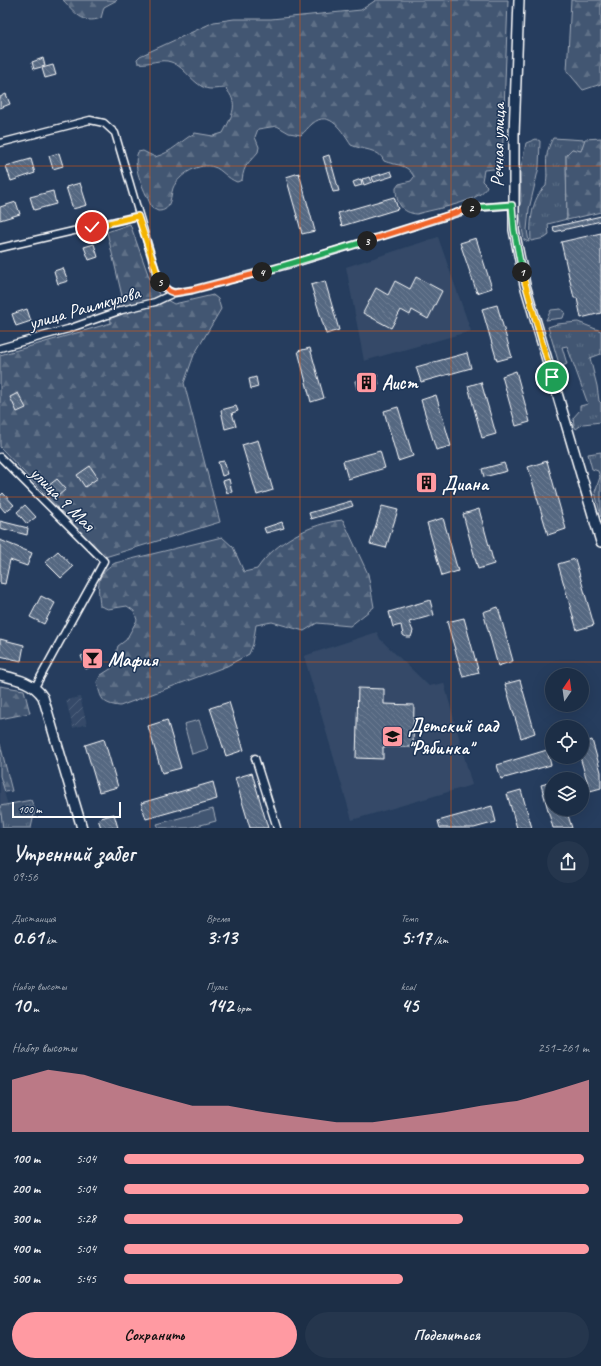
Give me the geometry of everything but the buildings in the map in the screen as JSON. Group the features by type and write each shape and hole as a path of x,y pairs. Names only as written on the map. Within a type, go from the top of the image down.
{"street":[{"name":"Речная улица","path":"519,0 512,205 514,230 525,286 601,542"},
{"path":"0,143 80,121 90,120 104,123 115,133 138,216 158,279 163,286 174,293"},
{"name":"улица Раимкулова","path":"0,348 68,329 122,310 155,302 174,293 192,290 295,262 472,208 512,205"},
{"path":"0,248 138,216"},
{"name":"улица 9 Мая","path":"0,457 104,561 35,687"},
{"path":"0,675 21,680 35,687 43,697 82,828"},
{"path":"255,758 277,828"}],"shaded area":[{"path":"438,237 471,331 364,361 346,267"},
{"name":"Детский сад \"Рябинка\"","path":"377,632 380,639 429,686 444,683 472,785 352,820 304,656"},
{"path":"80,697 87,724 73,728 66,700"},
{"path":"0,778 7,802 14,828 0,828"}],"green space":[{"path":"63,0 117,0 104,7 101,18 89,20 84,19 75,13"},
{"path":"376,0 508,0 502,165 494,169 484,170 482,181 487,186 483,192 467,201 445,207 417,214 407,212 399,203 396,188 399,184 411,181 414,177 411,172 405,167 384,161 382,157 374,152 351,145 335,124 330,120 325,119 319,120 312,124 301,135 289,133 277,126 258,129 255,137 259,147 258,152 246,167 242,180 237,182 234,181 214,167 203,166 196,168 190,170 176,183 173,188 169,204 166,208 158,211 152,208 143,188 136,165 138,152 143,151 155,157 172,149 195,133 213,136 223,133 232,115 233,104 230,94 225,88 212,89 201,86 181,68 171,62 163,61 138,63 137,59 140,56 214,22 234,19 271,19 361,10"},
{"path":"571,0 601,0 601,84 583,90 567,71"},
{"path":"553,138 585,140 581,151 572,149 566,155 567,219 548,224 549,235 545,238 531,241 532,211 537,197 546,186 547,157"},
{"path":"601,138 601,212 567,220 566,155 572,149 581,151 585,139"},
{"path":"536,139 540,141 539,167 529,209 527,230 529,242 524,240 519,210 521,201 520,172 526,143"},
{"path":"130,224 149,277 160,296 174,304 213,295 218,299 221,309 194,355 184,383 220,522 105,557 0,447 0,355 111,323 109,306 122,296 107,232"},
{"path":"561,309 565,312 563,318 546,320 551,310"},
{"path":"578,322 601,331 601,354 590,358 599,401 601,403 601,422 583,424 576,429 573,418 580,410 580,406 588,404 567,346 562,347 567,364 560,367 548,327 557,324"},
{"path":"601,452 601,517 595,492 600,477 598,471 592,469 588,454"},
{"path":"343,520 368,574 374,607 350,626 317,623 304,631 272,622 256,625 253,644 249,654 227,666 120,706 105,702 101,696 97,682 101,675 112,668 118,646 126,640 137,620 134,611 127,606 108,609 100,606 99,581 101,576 109,567 115,563 222,537 233,547 244,572 257,569 274,550 284,542 306,530 319,525"},
{"path":"0,686 24,690 30,713 0,719"},
{"path":"199,720 208,749 192,754 184,724"},
{"path":"0,744 12,791 5,792 0,776"},
{"path":"31,800 35,810 31,828 3,828 0,806"},
{"path":"213,809 216,821 189,828 159,828 157,824"}],"place":[{"name":"Аист","path":"367,382"},
{"name":"Диана","path":"427,483"},
{"name":"Мафия","path":"93,659"},
{"name":"Детский сад \"Рябинка\"","path":"393,736"}],"route":[{"path":"92,227 138,216 158,279 163,286 174,293 224,282 334,251 472,208 493,205 512,205 516,245 525,286 552,377"}]}
